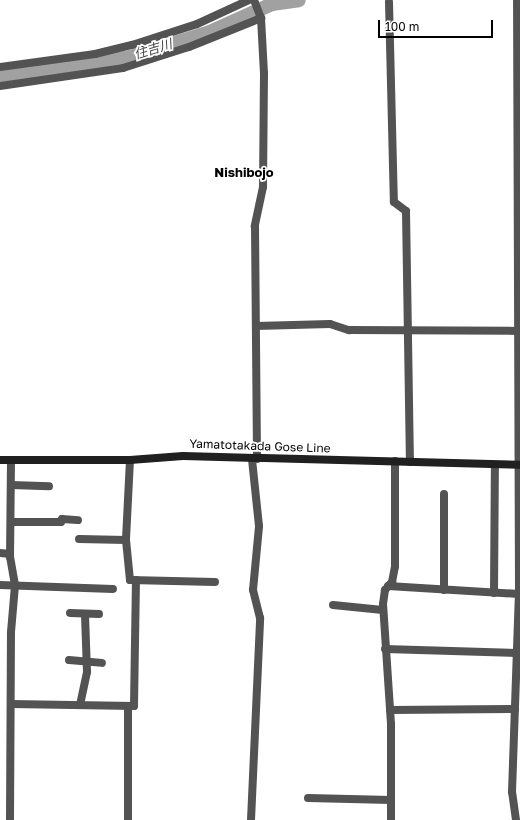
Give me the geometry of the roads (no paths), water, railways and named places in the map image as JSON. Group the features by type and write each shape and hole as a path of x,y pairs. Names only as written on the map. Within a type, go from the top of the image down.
{"main road":[{"name":"Yamatotakada Gose Line","path":"0,460 130,460 183,456 254,459 394,461 520,466"}],"street":[{"path":"0,67 95,54 132,45 197,24 249,0"},
{"path":"251,820 260,618 253,590 259,526 254,459 256,326 255,226 263,187 264,73 261,18 254,0"},
{"path":"516,820 512,800 518,733 515,709 519,591 520,466 518,331 518,0"},
{"path":"389,2 394,202 406,211 410,462"},
{"path":"0,86 123,68 189,47 261,18"},
{"path":"256,326 330,324 349,330 518,331"},
{"path":"10,820 11,632 15,585 10,554 12,522 11,460"},
{"path":"130,460 126,540 130,580 215,582"},
{"path":"391,820 390,710 383,596 388,586 392,582 395,566 394,461"},
{"path":"494,593 495,465"},
{"path":"11,486 49,486"},
{"path":"444,494 444,590"},
{"path":"12,522 61,522 62,519 78,520"},
{"path":"79,539 126,540"},
{"path":"0,554 10,554"},
{"path":"11,704 134,706 136,580"},
{"path":"0,585 113,589"},
{"path":"388,586 494,593 519,591"},
{"path":"333,605 383,610"},
{"path":"70,613 85,615 99,614"},
{"path":"80,705 87,663 85,615"},
{"path":"386,649 517,653"},
{"path":"69,660 87,663 102,663"},
{"path":"128,706 128,820"},
{"path":"390,710 515,709"},
{"path":"308,798 391,800"}],"waterway":[{"name":"住吉川","path":"0,76 130,57 210,32 272,4 299,0"}],"district":[{"name":"Nishibojo","path":"244,172"}]}
